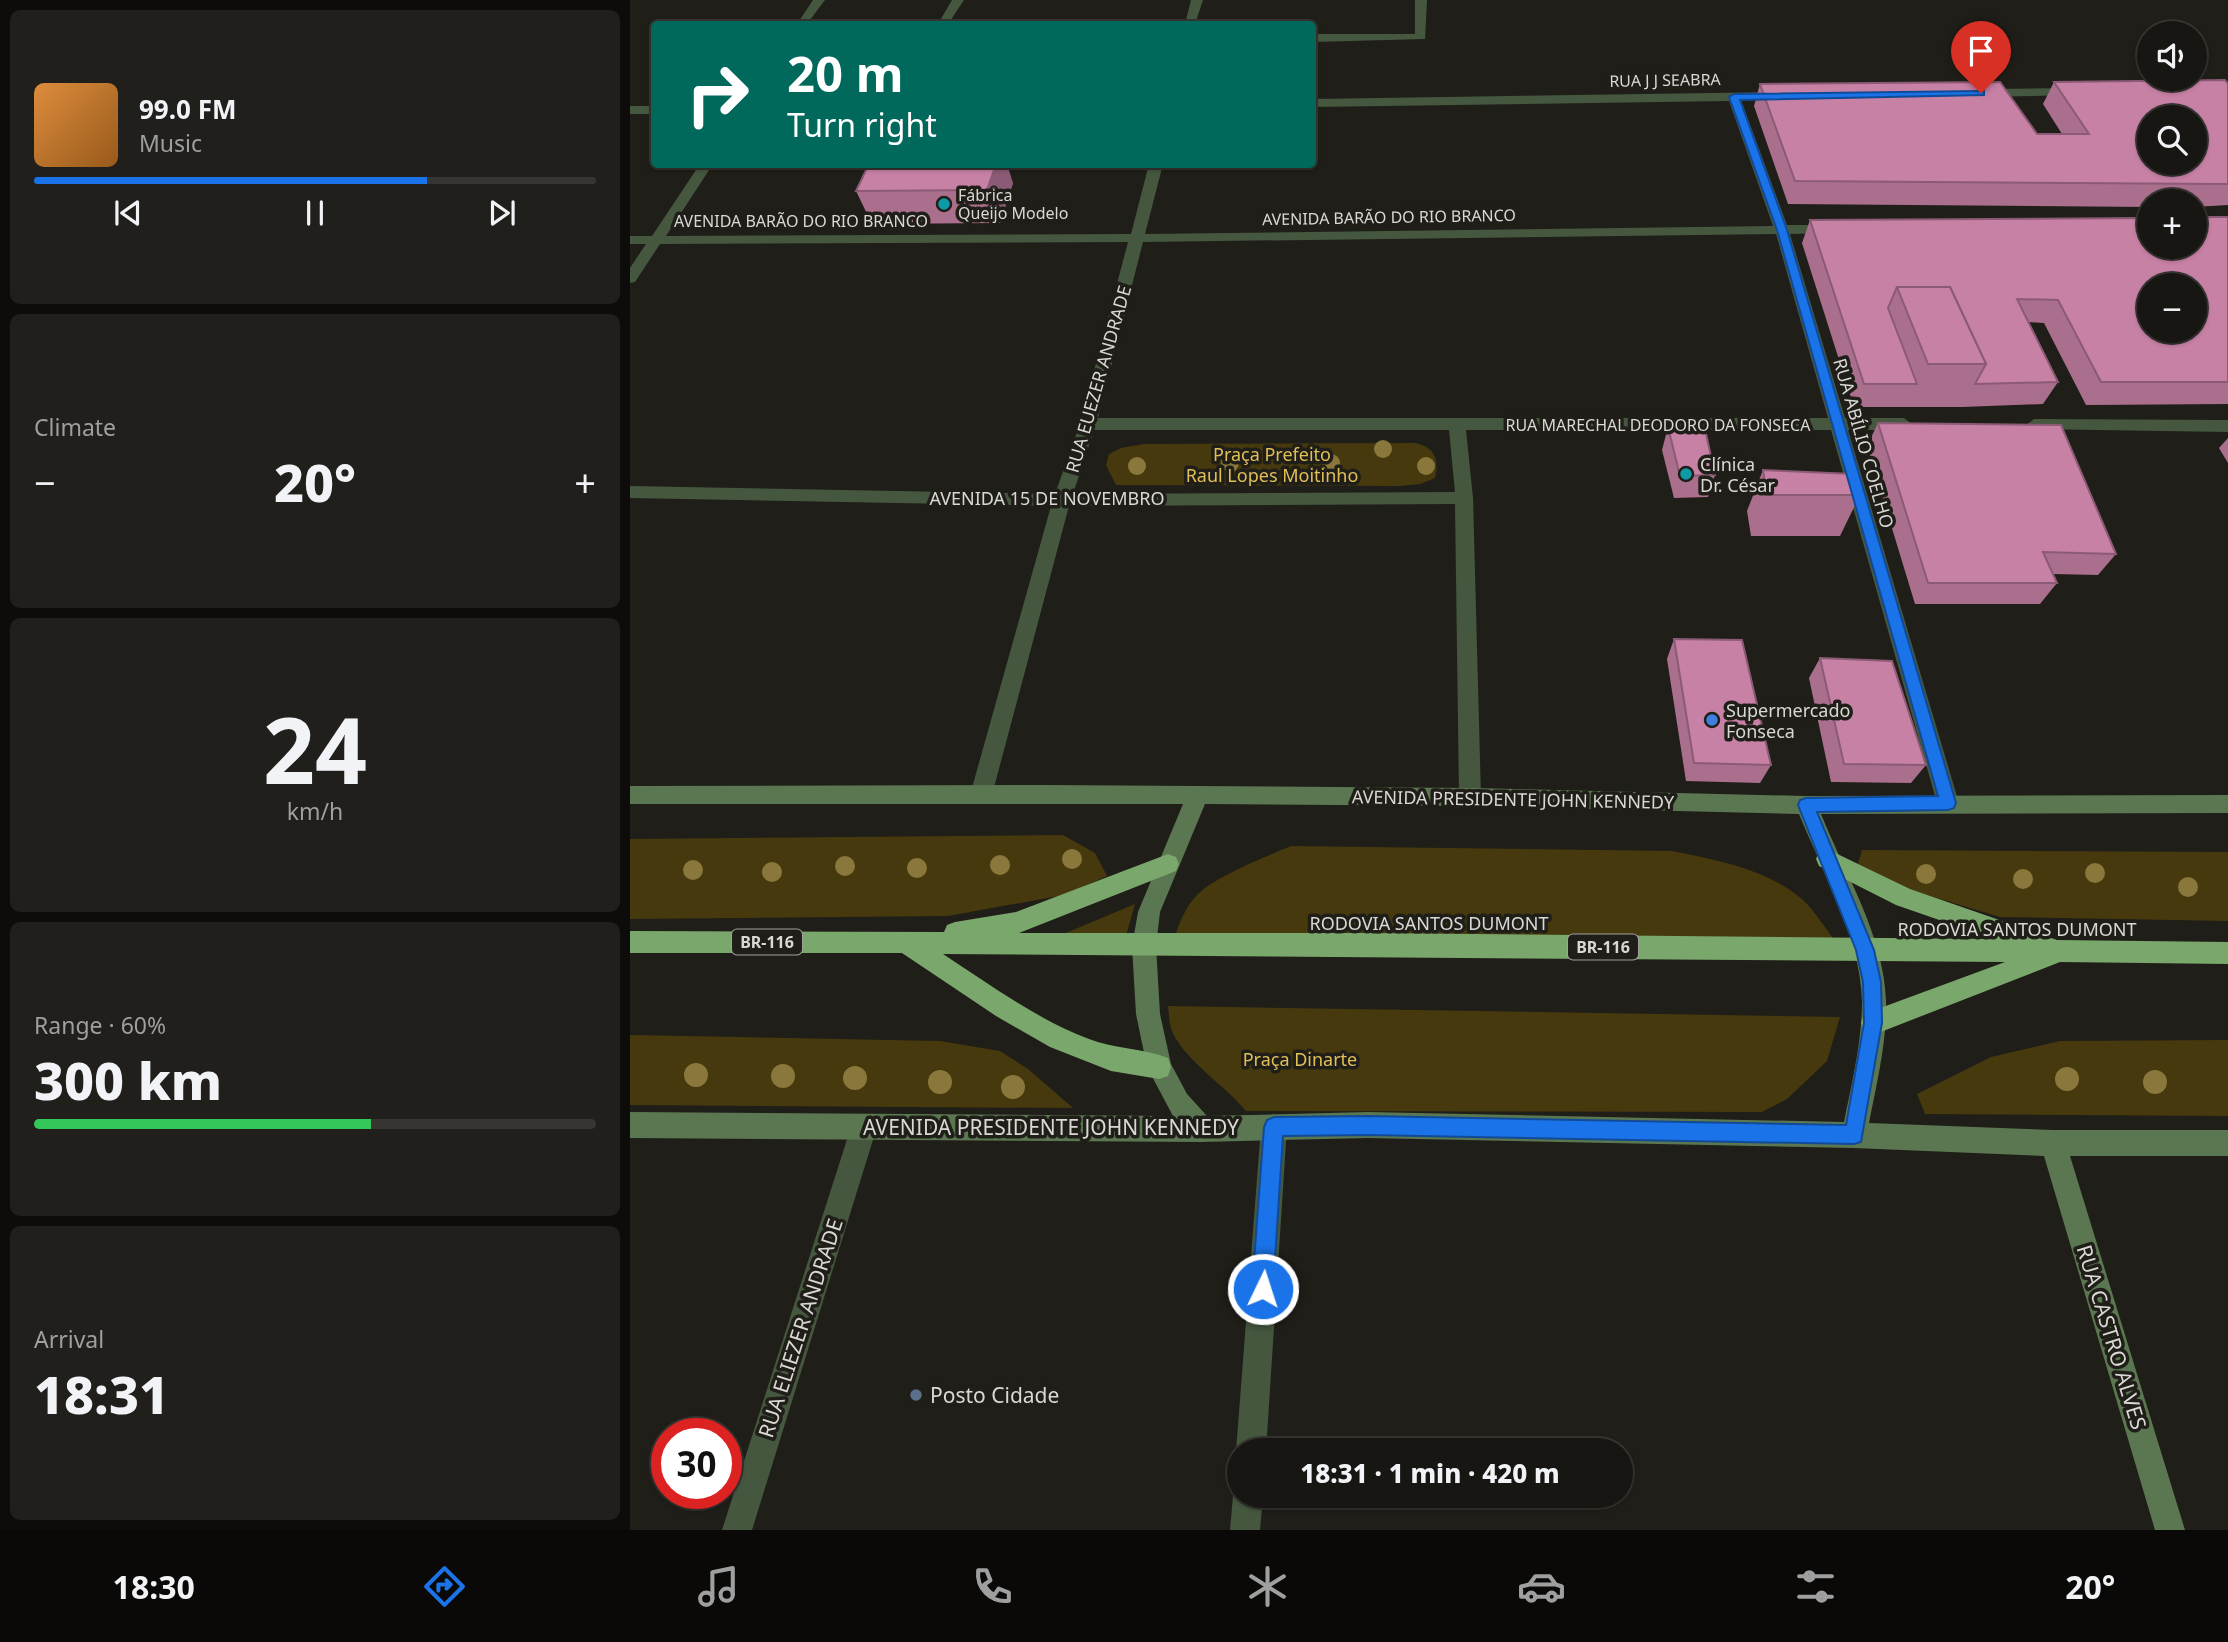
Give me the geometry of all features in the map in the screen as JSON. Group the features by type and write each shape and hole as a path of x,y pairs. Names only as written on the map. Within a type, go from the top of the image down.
{"highway":[{"path":"1827,859 1904,898 2063,952"},
{"path":"905,942 1016,923 1168,864"},
{"name":"RODOVIA SANTOS DUMONT","path":"630,942 905,942 1144,946 1370,944 2228,953"},
{"path":"905,942 1018,1015 1066,1042 1111,1059 1159,1067"},
{"path":"1873,1023 2063,952"}],"main road":[{"name":"AVENIDA PRESIDENTE JOHN KENNEDY","path":"630,795 1469,797 1806,805 2228,804"},
{"path":"1198,795 1149,912 1144,946 1148,1014 1159,1067 1178,1103 1201,1129"},
{"path":"1806,805 1865,950 1872,982 1873,1023 1854,1135"},
{"name":"AVENIDA PRESIDENTE JOHN KENNEDY","path":"630,1125 1201,1129 1368,1125 1854,1135 2053,1143 2228,1143"},
{"name":"RUA CASTRO ALVES","path":"2053,1143 2170,1530"}],"street":[{"path":"804,21 819,0"},
{"path":"945,21 958,0"},
{"path":"1191,21 1196,0"},
{"path":"1316,38 1421,37 1421,0"},
{"path":"1967,94 2091,92"},
{"name":"RUA J J SEABRA","path":"1316,103 1803,96"},
{"name":"RUA ABÍLIO COELHO","path":"1734,97 1782,230 1836,424 1948,803"},
{"path":"630,110 651,110"},
{"path":"630,279 704,168"},
{"name":"RUA EUEZER ANDRADE","path":"981,795 1062,500 1088,424 1155,168"},
{"name":"AVENIDA BARÃO DO RIO BRANCO","path":"630,240 1137,238 1850,229"},
{"name":"RUA MARECHAL DEODORO DA FONSECA","path":"1088,424 1919,425"},
{"path":"2024,425 2228,426"},
{"path":"1457,426 1464,498 1469,797"},
{"name":"AVENIDA 15 DE NOVEMBRO","path":"630,492 1062,500 1464,498"},
{"name":"RUA ELIEZER ANDRADE","path":"737,1530 864,1127"},
{"path":"1252,1438 1274,1127"},
{"path":"1245,1530 1247,1508"}],"green space":[{"name":"Praça Prefeito Raul Lopes Moitinho","path":"1415,443 1427,447 1434,455 1435,478 1420,484 1399,486 1116,485 1106,465 1109,454 1121,448 1144,444"},
{"path":"1063,835 1095,853 1107,876 1064,895 948,916 630,919 630,839"},
{"path":"1291,846 1672,851 1741,867 1789,889 1812,910 1837,943 1174,939 1186,910 1205,888 1241,868"},
{"path":"1862,850 2228,852 2228,921 2000,917 1907,889 1858,864"},
{"path":"1135,904 1125,939 1049,940"},
{"name":"Praça Dinarte","path":"1168,1006 1840,1017 1827,1061 1787,1099 1762,1112 1246,1111 1184,1050 1171,1028"},
{"path":"630,1035 940,1041 1000,1051 1028,1069 1073,1108 630,1105"},
{"path":"2228,1040 2228,1116 1925,1114 1917,1094 1991,1057 2060,1041"}],"building":[{"path":"2207,80 2225,80 2228,84 2228,184 1795,181 1760,84 2000,82 2037,134 2089,134 2054,82 2137,81 2137,91 2207,91"},
{"path":"867,168 995,168 987,190 856,191"},
{"path":"2207,217 2228,217 2228,382 2101,382 2058,300 2017,299 2058,382 1975,384 1986,364 1950,287 1897,287 1888,308 1917,384 1864,384 1810,220 2137,218 2137,259 2207,259"},
{"path":"1897,287 1950,287 1986,364 1928,364"},
{"path":"1878,423 2061,425 2116,554 2043,552 2057,583 1928,583"},
{"path":"1668,427 1705,429 1715,475 1680,476"},
{"path":"1763,470 1853,474 1860,495 1767,495"},
{"name":"Supermercado Fonseca","path":"1674,639 1742,640 1771,765 1694,763"},
{"path":"1820,658 1892,661 1926,765 1844,764"}],"place":[{"name":"Fábrica Queijo Modelo","path":"944,204"},
{"name":"Clínica Dr. César","path":"1686,474"},
{"name":"Supermercado Fonseca","path":"1712,720"},
{"name":"Posto Cidade","path":"916,1395"}],"route":[{"path":"1263,1289 1274,1127 1368,1125 1854,1135 1873,1023 1872,982 1865,950 1806,805 1948,803 1836,424 1782,230 1734,97 1981,93"}]}
